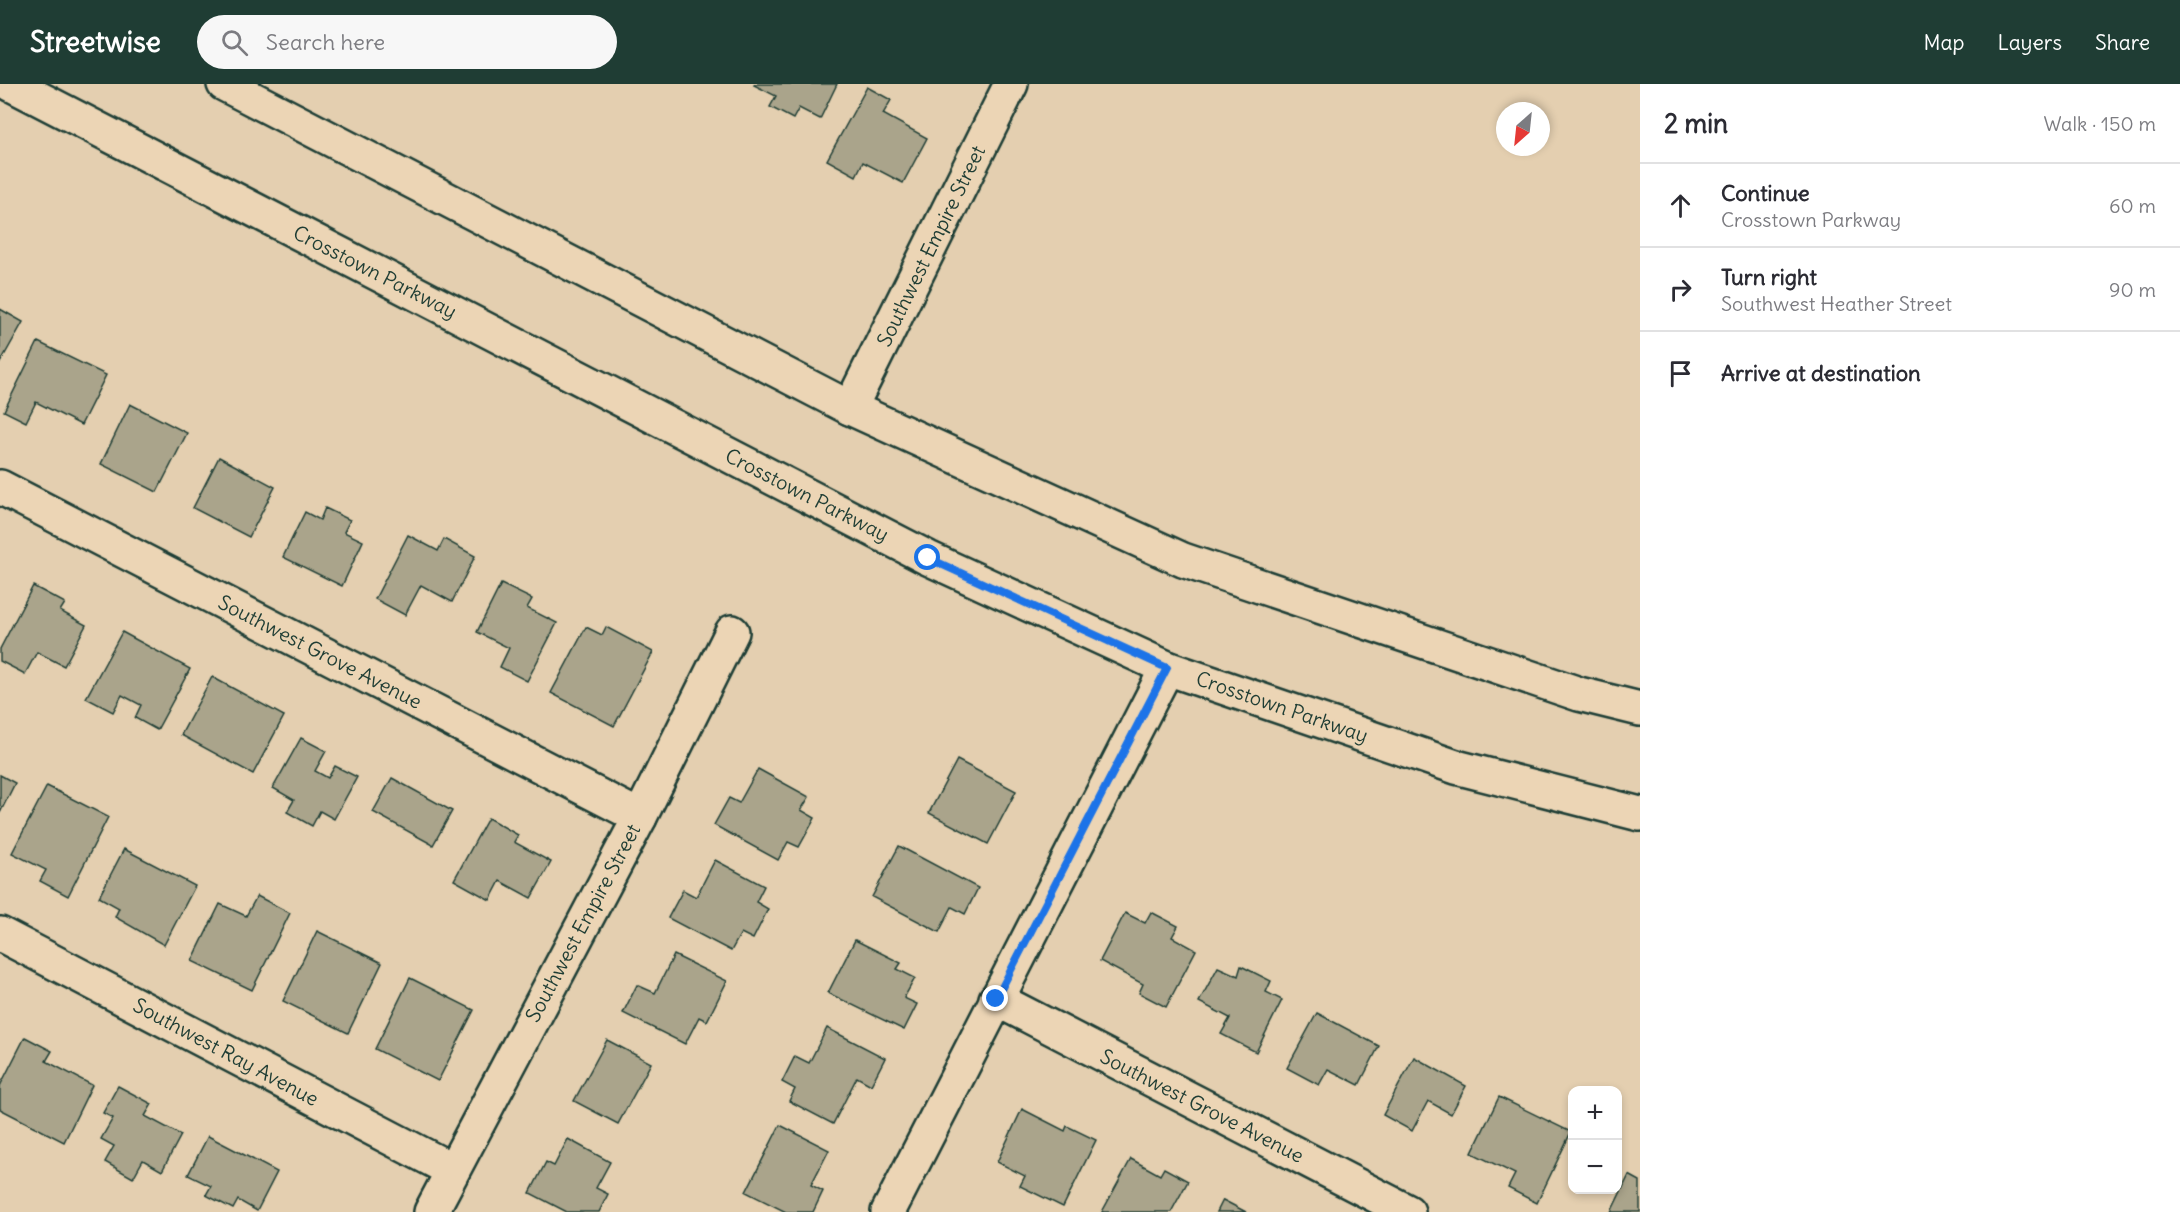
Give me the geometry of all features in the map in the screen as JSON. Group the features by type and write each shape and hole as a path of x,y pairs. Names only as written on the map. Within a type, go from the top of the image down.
{"main road":[{"name":"Crosstown Parkway","path":"11,84 928,558 1167,668 1456,767 1640,814"},
{"path":"224,84 850,408 1183,560 1579,694 1640,709"},
{"name":"Southwest Empire Street","path":"850,408 1011,84"},
{"name":"Southwest Grove Avenue","path":"0,488 640,817"},
{"name":"Southwest Empire Street","path":"431,1212 640,817 732,632"},
{"path":"888,1212 1167,668"},
{"name":"Southwest Ray Avenue","path":"0,934 452,1170"},
{"name":"Southwest Grove Avenue","path":"996,999 1408,1212"}],"building":[{"path":"755,84 837,84 820,119 799,108 793,119 770,107 776,96"},
{"path":"867,87 891,100 883,114 927,138 903,183 863,162 856,176 827,160"},
{"path":"0,309 23,322 0,363"},
{"path":"38,342 106,375 81,425 36,402 26,422 4,411"},
{"path":"130,404 187,433 157,492 101,464"},
{"path":"219,457 275,487 249,537 193,508"},
{"path":"325,508 350,520 344,532 363,541 342,586 283,557 305,512 320,520"},
{"path":"408,535 438,551 444,539 475,556 452,602 421,585 405,615 375,599"},
{"path":"501,584 532,599 527,608 557,623 527,681 500,667 509,648 477,632"},
{"path":"33,586 65,603 60,611 86,625 64,666 37,652 25,674 0,661 0,649"},
{"path":"586,627 602,635 606,627 653,652 614,726 551,693"},
{"path":"122,632 190,669 157,730 135,718 141,705 122,695 113,712 86,698"},
{"path":"212,677 284,716 253,774 181,735"},
{"path":"301,738 326,751 315,771 328,778 335,766 357,777 334,819 320,811 312,826 287,812 294,800 273,788"},
{"path":"957,760 1016,791 988,844 929,813"},
{"path":"758,769 809,797 801,810 815,818 799,847 788,842 778,860 714,825 729,798 739,803"},
{"path":"0,775 15,783 0,813"},
{"path":"392,778 452,811 433,845 373,812"},
{"path":"47,786 108,817 68,896 40,881 46,870 12,853"},
{"path":"488,818 518,835 514,842 551,862 531,898 500,881 490,900 454,880"},
{"path":"899,846 978,888 965,914 952,907 939,932 872,897"},
{"path":"124,849 195,886 164,945 115,917 119,908 99,897"},
{"path":"715,860 764,886 756,902 768,909 753,939 741,933 731,951 668,918 683,890 696,897"},
{"path":"257,896 290,913 252,990 192,961 220,904 246,916"},
{"path":"1151,912 1178,926 1172,937 1196,950 1166,1007 1139,993 1143,984 1100,961 1125,913 1145,923"},
{"path":"317,931 382,963 348,1033 283,1001"},
{"path":"855,940 901,963 897,969 915,978 904,998 917,1004 904,1030 828,993"},
{"path":"674,955 727,981 707,1021 699,1017 685,1044 623,1013 637,985 655,993"},
{"path":"1241,966 1271,981 1266,992 1282,1000 1256,1052 1221,1034 1230,1018 1199,1002 1218,967 1238,976"},
{"path":"410,978 474,1010 438,1081 375,1049"},
{"path":"1317,1013 1379,1046 1359,1085 1328,1069 1319,1085 1287,1068"},
{"path":"827,1028 885,1058 871,1085 857,1077 833,1124 789,1101 795,1089 782,1082 795,1056 809,1063"},
{"path":"25,1037 52,1051 46,1061 92,1085 64,1142 0,1109 0,1086"},
{"path":"607,1040 651,1063 618,1124 574,1101"},
{"path":"1414,1057 1466,1086 1451,1114 1428,1101 1412,1131 1383,1115"},
{"path":"118,1086 152,1104 145,1116 181,1135 162,1171 143,1160 133,1178 105,1162 114,1146 101,1139 113,1118 103,1113"},
{"path":"1499,1097 1568,1131 1568,1138 1537,1203 1508,1188 1515,1174 1472,1153"},
{"path":"1022,1109 1065,1131 1067,1126 1096,1140 1063,1207 1020,1186 1025,1176 997,1162"},
{"path":"780,1125 829,1150 811,1185 823,1191 813,1212 786,1212 746,1192"},
{"path":"208,1136 277,1172 257,1211 238,1200 233,1209 206,1195 211,1186 188,1175"},
{"path":"568,1139 610,1162 596,1188 608,1194 599,1212 567,1212 530,1193 546,1162 554,1166"},
{"path":"1131,1159 1160,1175 1164,1168 1188,1181 1171,1212 1102,1212"},
{"path":"1629,1175 1640,1181 1640,1212 1611,1212 1620,1194 1622,1194"},
{"path":"1223,1200 1246,1212 1217,1212"}],"route":[{"path":"928,558 1167,668 996,999"}]}
